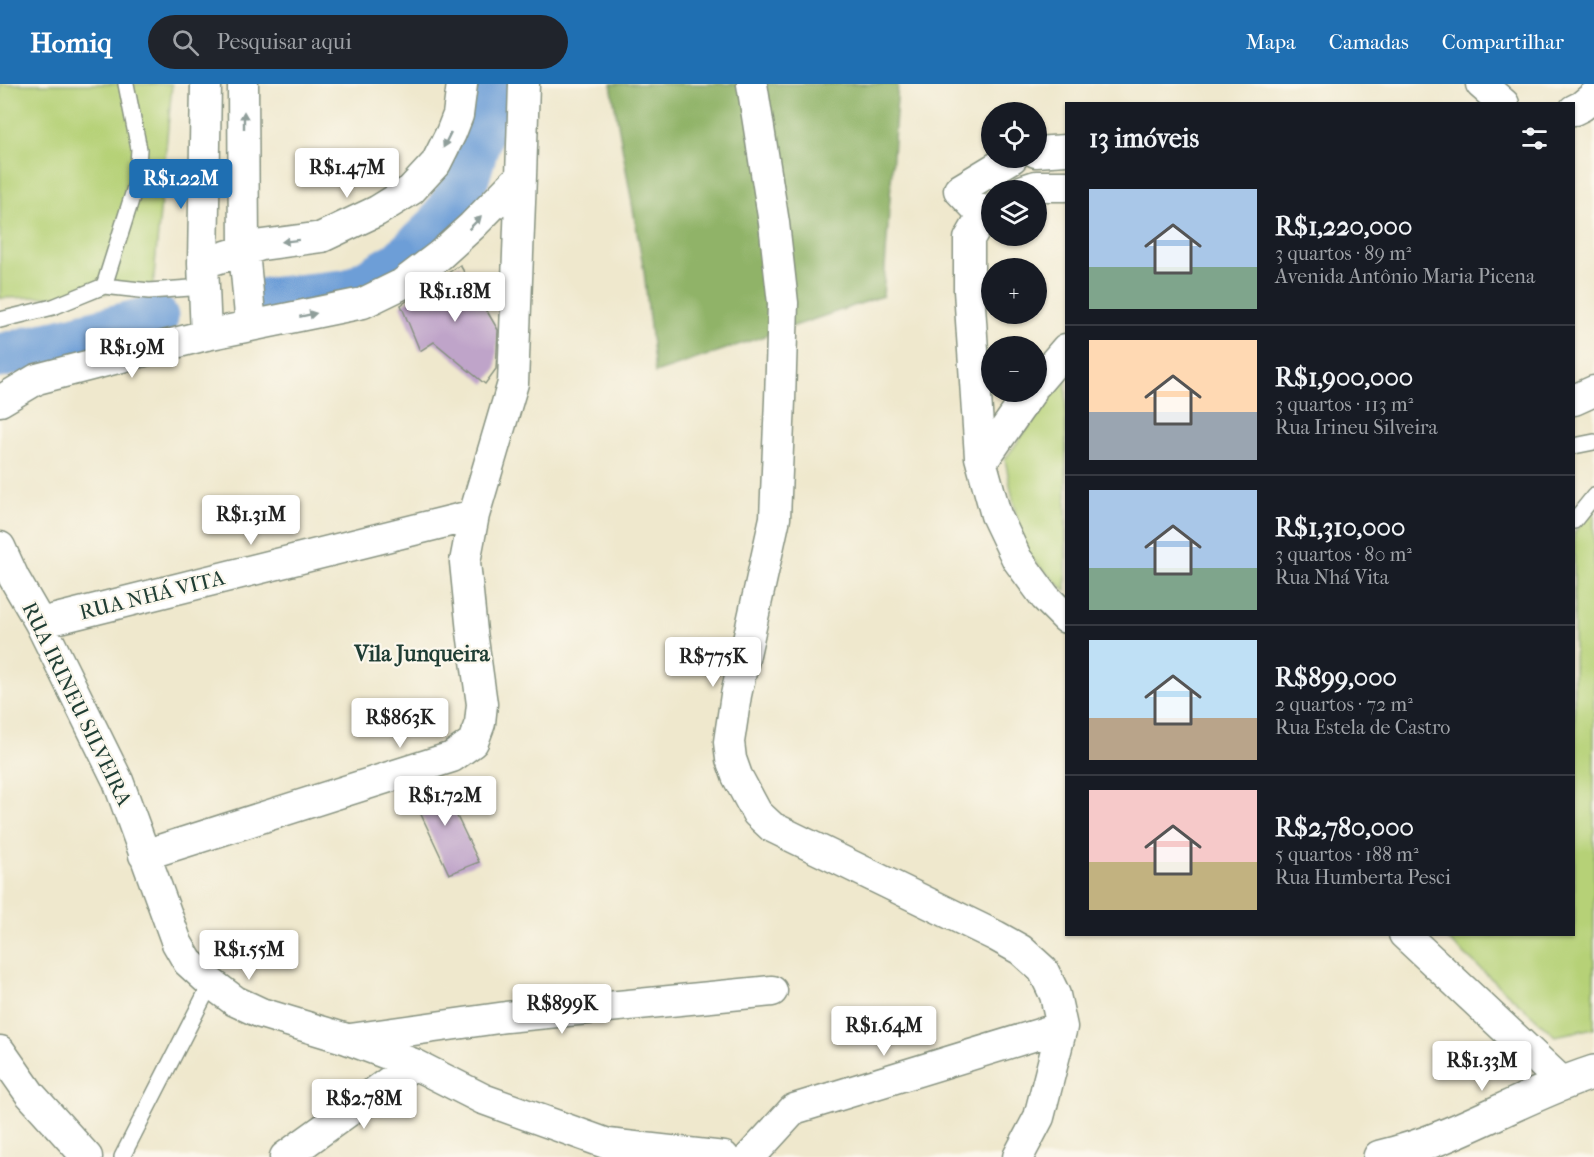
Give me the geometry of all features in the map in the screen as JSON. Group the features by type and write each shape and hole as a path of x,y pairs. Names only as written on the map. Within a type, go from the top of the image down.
{"street":[{"path":"206,84 203,275 206,335"},
{"path":"243,84 244,250 251,326"},
{"path":"203,275 244,250 273,243 322,237 377,211 411,190 436,163 458,115 462,84"},
{"path":"144,855 452,757 473,742 480,723 482,704 465,562 474,515 513,383 524,84"},
{"path":"752,84 774,223 783,303 780,400 775,518 736,695 729,742 731,759 737,776 757,813 772,827 996,936 1021,950 1043,970 1054,995 1062,1027 1039,1117 1018,1157"},
{"path":"1481,84 1502,102"},
{"path":"1575,110 1594,96"},
{"path":"1047,152 1065,150"},
{"path":"981,207 959,190 995,168"},
{"path":"0,401 37,379 206,335 363,303 402,284 472,226 521,176"},
{"path":"1047,186 1065,186"},
{"path":"981,221 969,239 969,290 982,462 996,516 1017,559 1045,597 1065,617"},
{"path":"1047,371 1065,350"},
{"path":"982,462 1024,402"},
{"name":"RUA NHÁ VITA","path":"40,623 474,515"},
{"name":"RUA IRINEU SILVEIRA","path":"0,547 7,582 40,623 118,782 177,943 188,962 211,983 235,1001 261,1013 414,1064 483,1099 608,1144 724,1157"},
{"path":"1406,936 1562,1082"},
{"path":"347,1040 506,1017 772,991"},
{"path":"750,1157 794,1109 1062,1027"},
{"path":"0,1051 30,1094 87,1157"},
{"path":"285,1157 414,1064"},
{"path":"1380,1157 1424,1146 1562,1082 1594,1072"},
{"path":"1039,1117 1043,1157"}],"lane":[{"path":"104,286 137,181 139,149 126,84"},
{"path":"0,320 53,307 104,286 149,291 203,275"},
{"path":"1575,446 1594,442"},
{"path":"1575,520 1594,496"},
{"path":"122,1157 211,983"}],"green space":[{"path":"0,84 172,84 153,286 90,296 0,298"},
{"path":"611,84 898,84 883,296 655,373 644,271"},
{"path":"1065,377 1065,590 1023,551 1005,459"},
{"path":"1594,507 1594,1028 1555,1036 1444,936 1575,936 1575,532"}],"building":[{"path":"460,265 498,330 496,369 485,384 434,342 420,351 401,305"},
{"path":"440,781 479,862 449,874 410,791"}],"waterway":[{"path":"258,301 351,291 399,263 439,225 467,178 483,125 488,84"},
{"path":"0,356 156,317"}],"district":[{"name":"Vila Junqueira","path":"422,654"}]}
